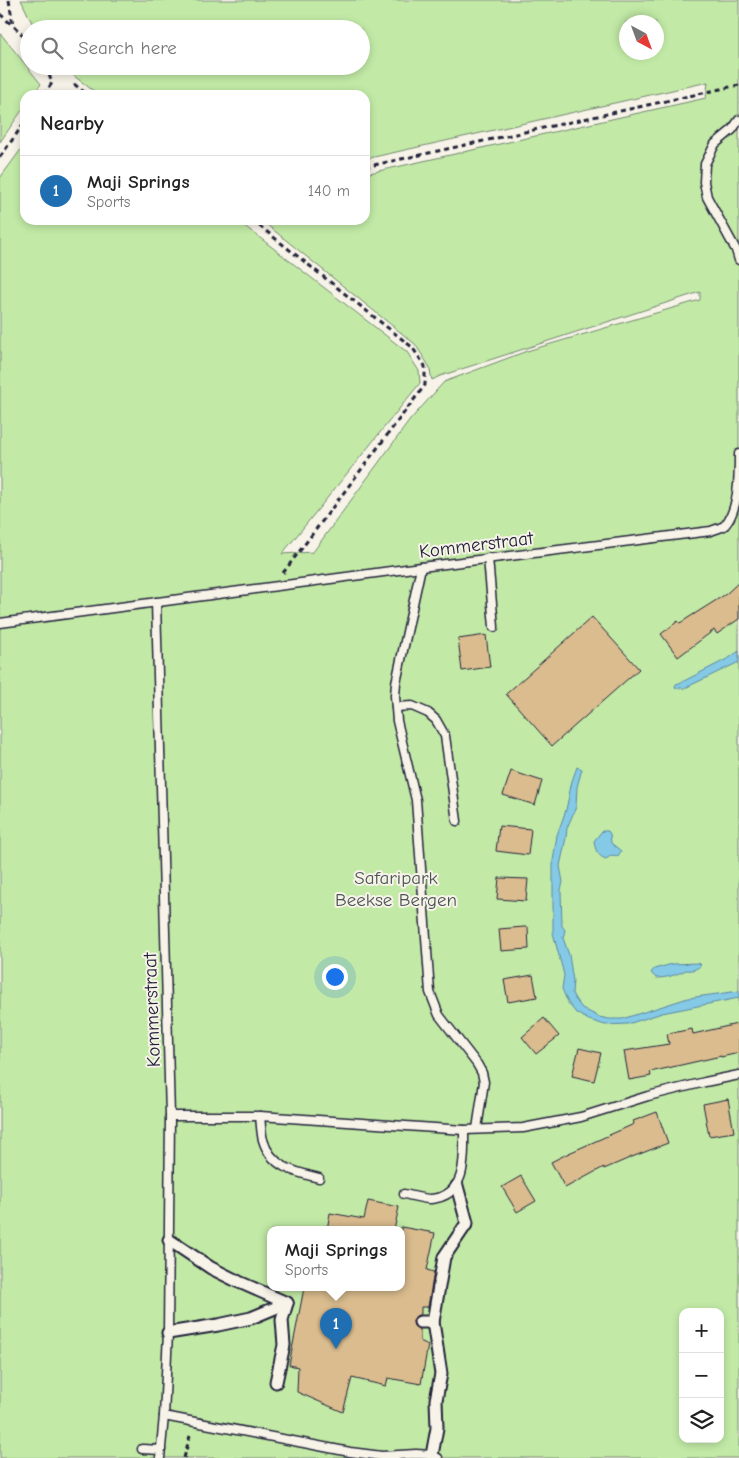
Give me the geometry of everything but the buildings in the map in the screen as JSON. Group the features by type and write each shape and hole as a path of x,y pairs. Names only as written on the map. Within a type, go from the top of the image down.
{"street":[{"path":"435,1456 436,1400 441,1374 433,1322 444,1257 467,1223 457,1186"},
{"path":"169,1240 211,1268 286,1303"},
{"path":"168,1332 251,1318 286,1303"},
{"path":"276,1382 284,1345 282,1320 286,1303"},
{"path":"420,1322 433,1322"}],"lane":[{"path":"739,120 732,130 715,144 705,164 704,182 708,197 736,250 739,260"},
{"name":"Kommerstraat","path":"0,623 488,558 711,531 724,526 736,511 738,502 739,454"},
{"path":"488,558 494,627"},
{"path":"421,567 396,683 397,721 416,800 430,992 439,1014 482,1073 484,1082 477,1129"},
{"name":"Kommerstraat","path":"156,602 170,1116 168,1332 164,1416 160,1454"},
{"path":"396,707 412,706 428,713 436,720 445,736 457,821"},
{"path":"170,1116 260,1116 464,1130 523,1128 581,1117 648,1096 739,1075"},
{"path":"260,1116 263,1140 273,1160 293,1172 319,1178"},
{"path":"404,1194 430,1199 443,1196 457,1186 465,1164 464,1130"},
{"path":"164,1416 350,1452 382,1456 416,1454 435,1456"},
{"path":"142,1449 160,1454"}],"path":[{"path":"9,0 13,25"},
{"path":"0,14 20,32"},
{"path":"47,90 52,83 49,75"},
{"path":"74,84 82,90"},
{"path":"370,166 739,85"},
{"path":"0,157 20,129"},
{"path":"258,225 412,347 425,366 425,384 274,586"},
{"path":"184,1458 193,1422"}],"green space":[{"name":"Safaripark Beekse Bergen","path":"21,0 739,0 739,1458 0,1458 0,178 20,151 20,225 243,225 407,352 419,371 420,383 282,554 313,552 410,420 444,382 527,351 700,300 700,292 432,380 429,366 415,344 267,225 370,225 370,173 706,98 708,82 370,158 370,90 92,90 75,75 370,75 370,20 31,20"},
{"path":"0,33 20,58 20,75 34,75 41,84 37,90 20,90 20,113 0,142"}],"water":[{"path":"739,651 739,662 685,688 675,687 676,684 729,658"},
{"path":"577,767 582,769 577,787 576,807 567,828 560,866 563,882 561,890 562,926 565,930 563,938 569,955 573,981 572,993 575,999 582,1008 599,1017 622,1019 688,998 739,991 739,998 662,1013 628,1024 605,1025 576,1013 568,1003 562,989 564,975 553,933 553,861 557,835 566,810"},
{"path":"602,831 608,831 611,843 621,851 618,856 612,855 606,859 597,852 594,841"},
{"path":"699,963 701,965 696,969 686,970 668,977 656,978 651,973 654,969 672,964"}],"place":[{"name":"Maji Springs","path":"336,1349"}]}
